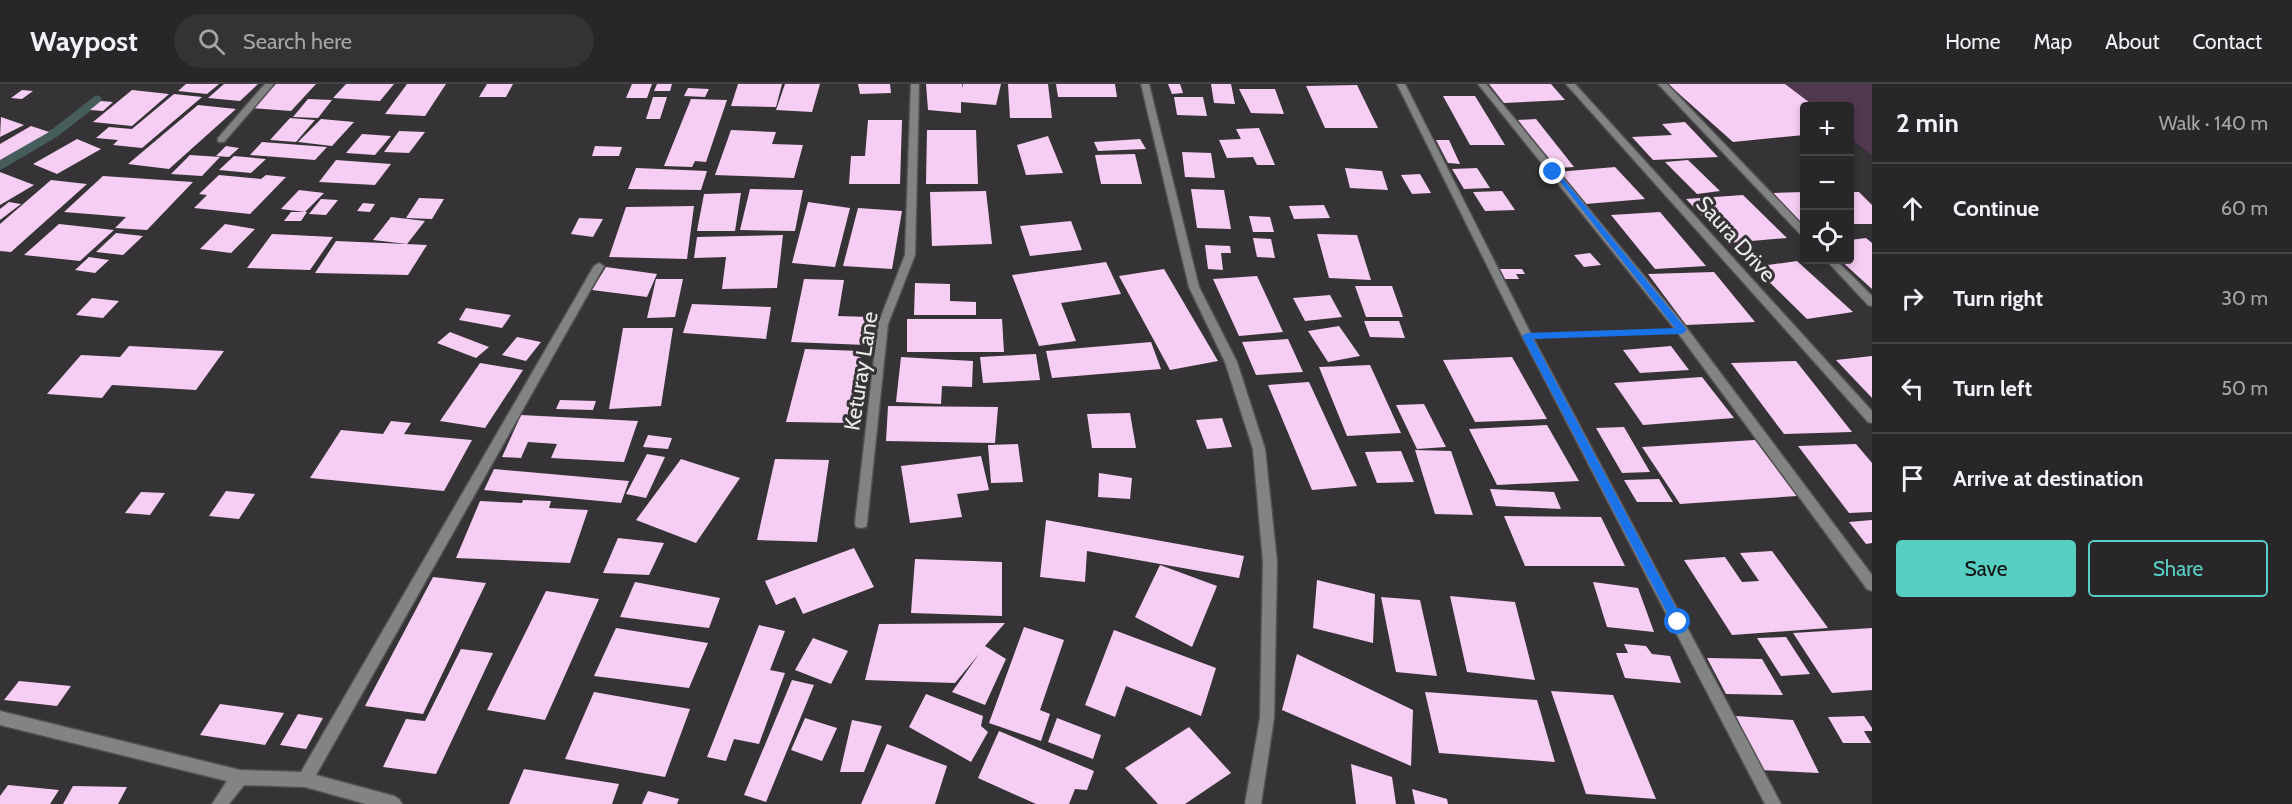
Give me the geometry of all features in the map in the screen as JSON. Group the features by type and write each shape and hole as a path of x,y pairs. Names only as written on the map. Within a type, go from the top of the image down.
{"street":[{"path":"221,140 270,84"},
{"name":"Keturay Lane","path":"861,523 883,324 910,255 915,84"},
{"path":"1145,84 1194,287 1231,362 1259,449 1270,562 1267,718 1252,804"},
{"path":"1401,84 1527,336 1773,804"},
{"path":"1482,84 1682,330 1872,585"},
{"name":"Saura Drive","path":"1570,84 1872,419"},
{"path":"1662,84 1800,228"},
{"path":"1835,264 1872,302"},
{"path":"306,780 599,266"},
{"path":"0,718 240,777 306,780 394,804"},
{"path":"220,804 240,777"}],"path":[{"path":"1527,336 1682,330"}],"shaded area":[{"path":"1779,84 1872,84 1872,155 1854,141 1854,102 1804,102"}],"building":[{"path":"186,84 219,84 207,94 178,91"},
{"path":"224,84 258,84 240,101 208,98"},
{"path":"275,84 316,84 291,111 252,108"},
{"path":"346,84 394,84 380,101 333,98"},
{"path":"407,84 446,84 425,116 385,114"},
{"path":"487,84 513,84 506,97 479,97"},
{"path":"632,84 652,84 647,98 626,98"},
{"path":"657,84 672,84 670,91 654,91"},
{"path":"738,84 782,84 776,107 731,106"},
{"path":"785,84 820,84 812,112 776,110"},
{"path":"858,84 890,84 891,93 860,94"},
{"path":"926,84 962,84 962,88 963,84 1001,84 996,105 961,102 961,113 928,110"},
{"path":"1008,84 1048,84 1052,118 1010,118"},
{"path":"1056,84 1115,84 1117,97 1058,97"},
{"path":"1168,84 1180,84 1183,93 1172,94"},
{"path":"1211,84 1231,84 1235,104 1214,103"},
{"path":"1489,84 1551,84 1565,100 1504,103"},
{"path":"1668,84 1785,84 1809,102 1800,102 1800,135 1733,142"},
{"path":"1357,85 1378,128 1325,128 1306,86"},
{"path":"688,88 709,89 705,97 684,96"},
{"path":"1239,89 1275,89 1284,114 1251,113"},
{"path":"22,90 33,91 22,99 11,98"},
{"path":"132,90 169,94 132,126 93,122"},
{"path":"174,94 202,97 142,148 113,145 118,140 96,138 109,127 132,129"},
{"path":"1443,96 1475,96 1505,145 1470,145"},
{"path":"653,97 667,97 660,119 646,119"},
{"path":"1174,97 1203,97 1207,116 1177,115"},
{"path":"308,99 332,100 318,118 293,117"},
{"path":"691,99 727,100 706,162 695,161 692,167 664,166"},
{"path":"101,101 113,102 103,111 90,110"},
{"path":"198,105 236,109 169,169 128,164"},
{"path":"1,117 24,125 0,137"},
{"path":"290,118 315,120 296,142 270,140"},
{"path":"321,119 354,122 332,146 298,142"},
{"path":"1536,119 1574,167 1555,168 1518,120"},
{"path":"868,120 902,120 900,184 849,184 851,156 865,156"},
{"path":"1685,122 1718,157 1653,160 1632,137 1672,135 1662,124"},
{"path":"31,126 49,132 0,160 0,144"},
{"path":"1259,128 1275,165 1257,165 1253,157 1227,158 1219,140 1241,139 1236,129"},
{"path":"731,130 776,132 772,144 803,145 794,178 715,175"},
{"path":"927,130 976,130 978,184 926,184"},
{"path":"399,131 425,132 409,153 384,152"},
{"path":"362,134 391,136 375,155 346,153"},
{"path":"1048,136 1063,173 1026,175 1017,145"},
{"path":"77,139 101,149 57,174 33,164"},
{"path":"1140,139 1146,149 1098,151 1094,142"},
{"path":"1436,140 1449,140 1460,164 1448,163"},
{"path":"262,142 327,147 315,160 250,155"},
{"path":"226,146 239,148 229,157 216,156"},
{"path":"595,146 622,147 619,156 592,156"},
{"path":"1182,152 1211,153 1215,178 1185,177"},
{"path":"1135,154 1142,184 1101,184 1095,155"},
{"path":"190,155 220,157 202,176 171,174"},
{"path":"234,156 266,159 251,173 219,170"},
{"path":"336,160 391,164 375,185 319,182"},
{"path":"1688,160 1720,191 1697,194 1665,162"},
{"path":"1615,167 1645,199 1586,204 1557,172"},
{"path":"636,168 707,171 701,190 628,189"},
{"path":"1345,168 1382,171 1388,190 1350,188"},
{"path":"1477,168 1490,188 1464,189 1452,169"},
{"path":"0,172 34,185 0,205"},
{"path":"1420,174 1431,193 1412,194 1401,175"},
{"path":"219,175 261,179 266,175 286,177 250,214 194,208 207,195 199,194"},
{"path":"103,176 193,182 147,230 115,228 126,217 64,212"},
{"path":"51,180 87,184 11,252 0,251 0,224"},
{"path":"750,189 803,190 795,231 740,230"},
{"path":"1191,189 1224,190 1231,229 1197,228"},
{"path":"299,190 324,193 305,212 281,209"},
{"path":"986,191 992,244 932,246 930,192"},
{"path":"1502,191 1515,210 1485,211 1473,192"},
{"path":"1800,192 1800,224 1773,193"},
{"path":"1854,192 1859,192 1872,205 1872,224 1854,224"},
{"path":"741,193 735,231 697,231 704,194"},
{"path":"1743,195 1787,238 1728,243 1686,199"},
{"path":"419,198 444,199 432,219 406,218"},
{"path":"321,199 338,200 326,215 309,214"},
{"path":"9,202 21,204 0,220 0,209"},
{"path":"808,202 850,208 835,267 792,263"},
{"path":"363,203 375,204 370,212 357,211"},
{"path":"1324,205 1330,218 1294,219 1289,206"},
{"path":"694,206 687,259 609,257 626,207"},
{"path":"858,208 902,211 892,269 843,266"},
{"path":"291,212 307,212 301,221 284,221"},
{"path":"1660,212 1706,266 1655,269 1611,215"},
{"path":"1249,216 1270,217 1274,232 1253,232"},
{"path":"391,217 425,221 407,244 373,240"},
{"path":"579,218 603,219 593,237 571,234"},
{"path":"1071,221 1082,250 1030,256 1020,226"},
{"path":"59,224 114,230 80,261 24,255"},
{"path":"225,224 255,229 231,253 200,249"},
{"path":"116,233 143,236 123,255 96,252"},
{"path":"272,234 333,237 310,270 247,268"},
{"path":"1317,234 1357,235 1371,280 1329,278"},
{"path":"783,235 777,288 722,289 726,257 694,258 697,237"},
{"path":"1253,238 1271,239 1275,258 1257,257"},
{"path":"1866,238 1872,243 1872,289 1844,264 1854,264 1854,240"},
{"path":"336,241 427,245 408,275 315,273"},
{"path":"1205,245 1230,246 1231,253 1221,253 1223,270 1208,269"},
{"path":"1590,253 1601,265 1584,267 1574,255"},
{"path":"89,257 109,260 95,273 75,270"},
{"path":"1797,261 1853,312 1807,319 1754,267"},
{"path":"1106,262 1121,294 1061,303 1076,341 1039,346 1012,275"},
{"path":"606,267 657,274 647,297 592,290"},
{"path":"1164,269 1218,361 1170,370 1119,276"},
{"path":"1500,269 1522,269 1525,274 1516,274 1519,279 1505,279"},
{"path":"1714,272 1755,322 1686,325 1648,274"},
{"path":"1257,276 1283,332 1239,336 1213,279"},
{"path":"656,279 683,279 675,317 647,318"},
{"path":"804,279 844,280 838,316 870,317 866,345 791,342"},
{"path":"915,283 950,284 950,301 976,302 976,315 914,315"},
{"path":"1355,286 1392,286 1403,317 1366,317"},
{"path":"1330,295 1342,317 1305,321 1293,298"},
{"path":"92,298 119,301 103,318 76,315"},
{"path":"692,304 771,307 766,339 683,333"},
{"path":"466,308 511,315 502,328 459,320"},
{"path":"907,319 1002,319 1004,352 907,352"},
{"path":"1364,321 1399,321 1405,338 1370,337"},
{"path":"1339,326 1360,356 1328,362 1308,331"},
{"path":"623,328 673,328 661,406 609,409"},
{"path":"450,332 489,347 476,358 437,343"},
{"path":"517,337 541,342 526,361 502,355"},
{"path":"1288,339 1303,372 1256,375 1242,342"},
{"path":"1151,342 1161,369 1052,378 1046,351"},
{"path":"129,346 224,351 196,390 112,385 102,398 47,394 81,355 120,357"},
{"path":"1671,346 1689,370 1640,373 1623,350"},
{"path":"805,349 861,351 855,423 786,422"},
{"path":"1036,354 1040,380 983,383 980,357"},
{"path":"1872,356 1872,398 1836,360"},
{"path":"901,357 973,361 972,387 942,386 941,404 896,402"},
{"path":"1512,357 1547,419 1475,422 1443,360"},
{"path":"1796,361 1852,432 1784,434 1731,363"},
{"path":"480,363 523,370 485,428 440,421"},
{"path":"1370,365 1401,433 1347,436 1319,367"},
{"path":"1702,377 1734,418 1643,425 1614,383"},
{"path":"1309,382 1357,486 1312,490 1268,385"},
{"path":"560,400 596,401 593,410 556,409"},
{"path":"1424,404 1446,447 1417,449 1396,405"},
{"path":"888,406 998,407 995,443 886,441"},
{"path":"1130,413 1136,448 1092,448 1087,414"},
{"path":"521,415 638,421 624,462 551,458 557,444 528,442 521,458 502,457"},
{"path":"1222,418 1232,447 1207,449 1196,420"},
{"path":"391,421 411,423 404,434 472,440 444,491 310,478 341,430 383,434"},
{"path":"1547,425 1579,481 1497,485 1469,429"},
{"path":"1624,427 1650,472 1622,473 1596,428"},
{"path":"648,435 672,438 668,449 643,447"},
{"path":"1755,440 1797,496 1680,504 1642,447"},
{"path":"1018,444 1023,482 991,483 988,445"},
{"path":"1856,444 1872,463 1872,512 1849,513 1798,446"},
{"path":"1415,450 1451,451 1473,515 1435,514"},
{"path":"1401,451 1414,482 1377,483 1365,452"},
{"path":"647,454 665,457 646,498 626,494"},
{"path":"981,456 989,490 957,494 962,517 910,523 901,466"},
{"path":"681,459 740,478 696,543 636,520"},
{"path":"775,459 829,460 817,542 757,540"},
{"path":"494,469 629,481 621,503 484,490"},
{"path":"1099,473 1132,478 1130,499 1098,497"},
{"path":"1659,479 1673,502 1637,502 1624,480"},
{"path":"1490,489 1554,492 1561,509 1496,506"},
{"path":"226,491 255,494 239,519 209,516"},
{"path":"141,492 165,493 150,515 125,513"},
{"path":"523,500 551,501 549,508 588,510 570,563 456,558 480,501 522,503"},
{"path":"1504,516 1601,517 1625,566 1525,566"},
{"path":"1046,520 1244,556 1239,578 1087,551 1085,582 1040,577"},
{"path":"1872,520 1872,543 1866,544 1849,522"},
{"path":"618,538 664,543 649,575 603,573"},
{"path":"854,548 874,587 803,614 795,597 776,605 765,581"},
{"path":"1772,551 1828,628 1732,635 1684,560 1725,557 1742,582 1759,581 1740,553"},
{"path":"915,559 1002,562 1002,616 911,613"},
{"path":"1160,565 1217,586 1192,647 1135,617"},
{"path":"433,577 486,583 423,714 365,706"},
{"path":"1317,580 1375,594 1373,643 1313,628"},
{"path":"635,582 720,598 709,628 620,617"},
{"path":"1593,582 1638,588 1654,632 1607,627"},
{"path":"546,591 599,599 545,720 487,710"},
{"path":"1450,596 1515,602 1535,680 1467,672"},
{"path":"1381,597 1420,600 1437,676 1396,672"},
{"path":"1005,623 985,646 1006,659 985,705 952,692 979,654 955,683 865,680 879,624"},
{"path":"759,625 785,631 770,670 785,673 759,744 734,739 726,761 707,757"},
{"path":"1024,627 1064,640 1040,710 1050,714 1041,741 989,723"},
{"path":"616,628 708,643 689,688 594,676"},
{"path":"1872,628 1872,690 1832,693 1793,633"},
{"path":"1114,630 1216,668 1201,716 1126,686 1115,717 1085,705"},
{"path":"1786,637 1810,674 1781,676 1757,638"},
{"path":"813,638 848,651 831,684 795,670"},
{"path":"1624,644 1646,646 1652,654 1670,656 1681,683 1625,678 1616,653 1628,653"},
{"path":"461,649 493,653 436,774 383,767 406,719 425,721"},
{"path":"1297,654 1413,710 1411,766 1282,710"},
{"path":"1707,658 1762,659 1783,695 1726,694"},
{"path":"792,680 814,685 766,802 744,795"},
{"path":"19,681 71,686 57,706 4,700"},
{"path":"1551,691 1613,695 1656,799 1586,794"},
{"path":"594,692 690,709 665,777 565,759"},
{"path":"1425,692 1537,700 1555,762 1439,753"},
{"path":"926,694 983,716 981,726 988,732 971,762 909,727"},
{"path":"220,704 284,713 265,745 200,735"},
{"path":"298,714 323,718 306,749 280,745"},
{"path":"1736,716 1793,720 1819,773 1760,770"},
{"path":"1864,716 1872,728 1872,731 1864,731 1871,743 1843,743 1828,717"},
{"path":"805,718 837,728 822,761 791,750"},
{"path":"1057,718 1101,735 1093,759 1048,742"},
{"path":"852,720 882,726 864,772 840,772"},
{"path":"1189,727 1231,773 1185,804 1158,804 1125,768"},
{"path":"999,731 1094,771 1087,790 1075,789 1069,804 1036,804 978,778"},
{"path":"887,744 947,766 935,804 861,804"},
{"path":"1351,764 1392,777 1396,804 1356,804"},
{"path":"524,769 619,784 612,804 509,804"},
{"path":"8,785 59,790 50,804 0,804 0,796"},
{"path":"73,786 127,787 118,804 63,804"},
{"path":"1412,789 1447,799 1448,804 1415,804"},
{"path":"648,791 679,799 677,804 642,804"}],"waterway":[{"path":"0,165 56,132 97,100"}],"route":[{"path":"1553,172 1682,330 1527,336 1678,622"}]}
